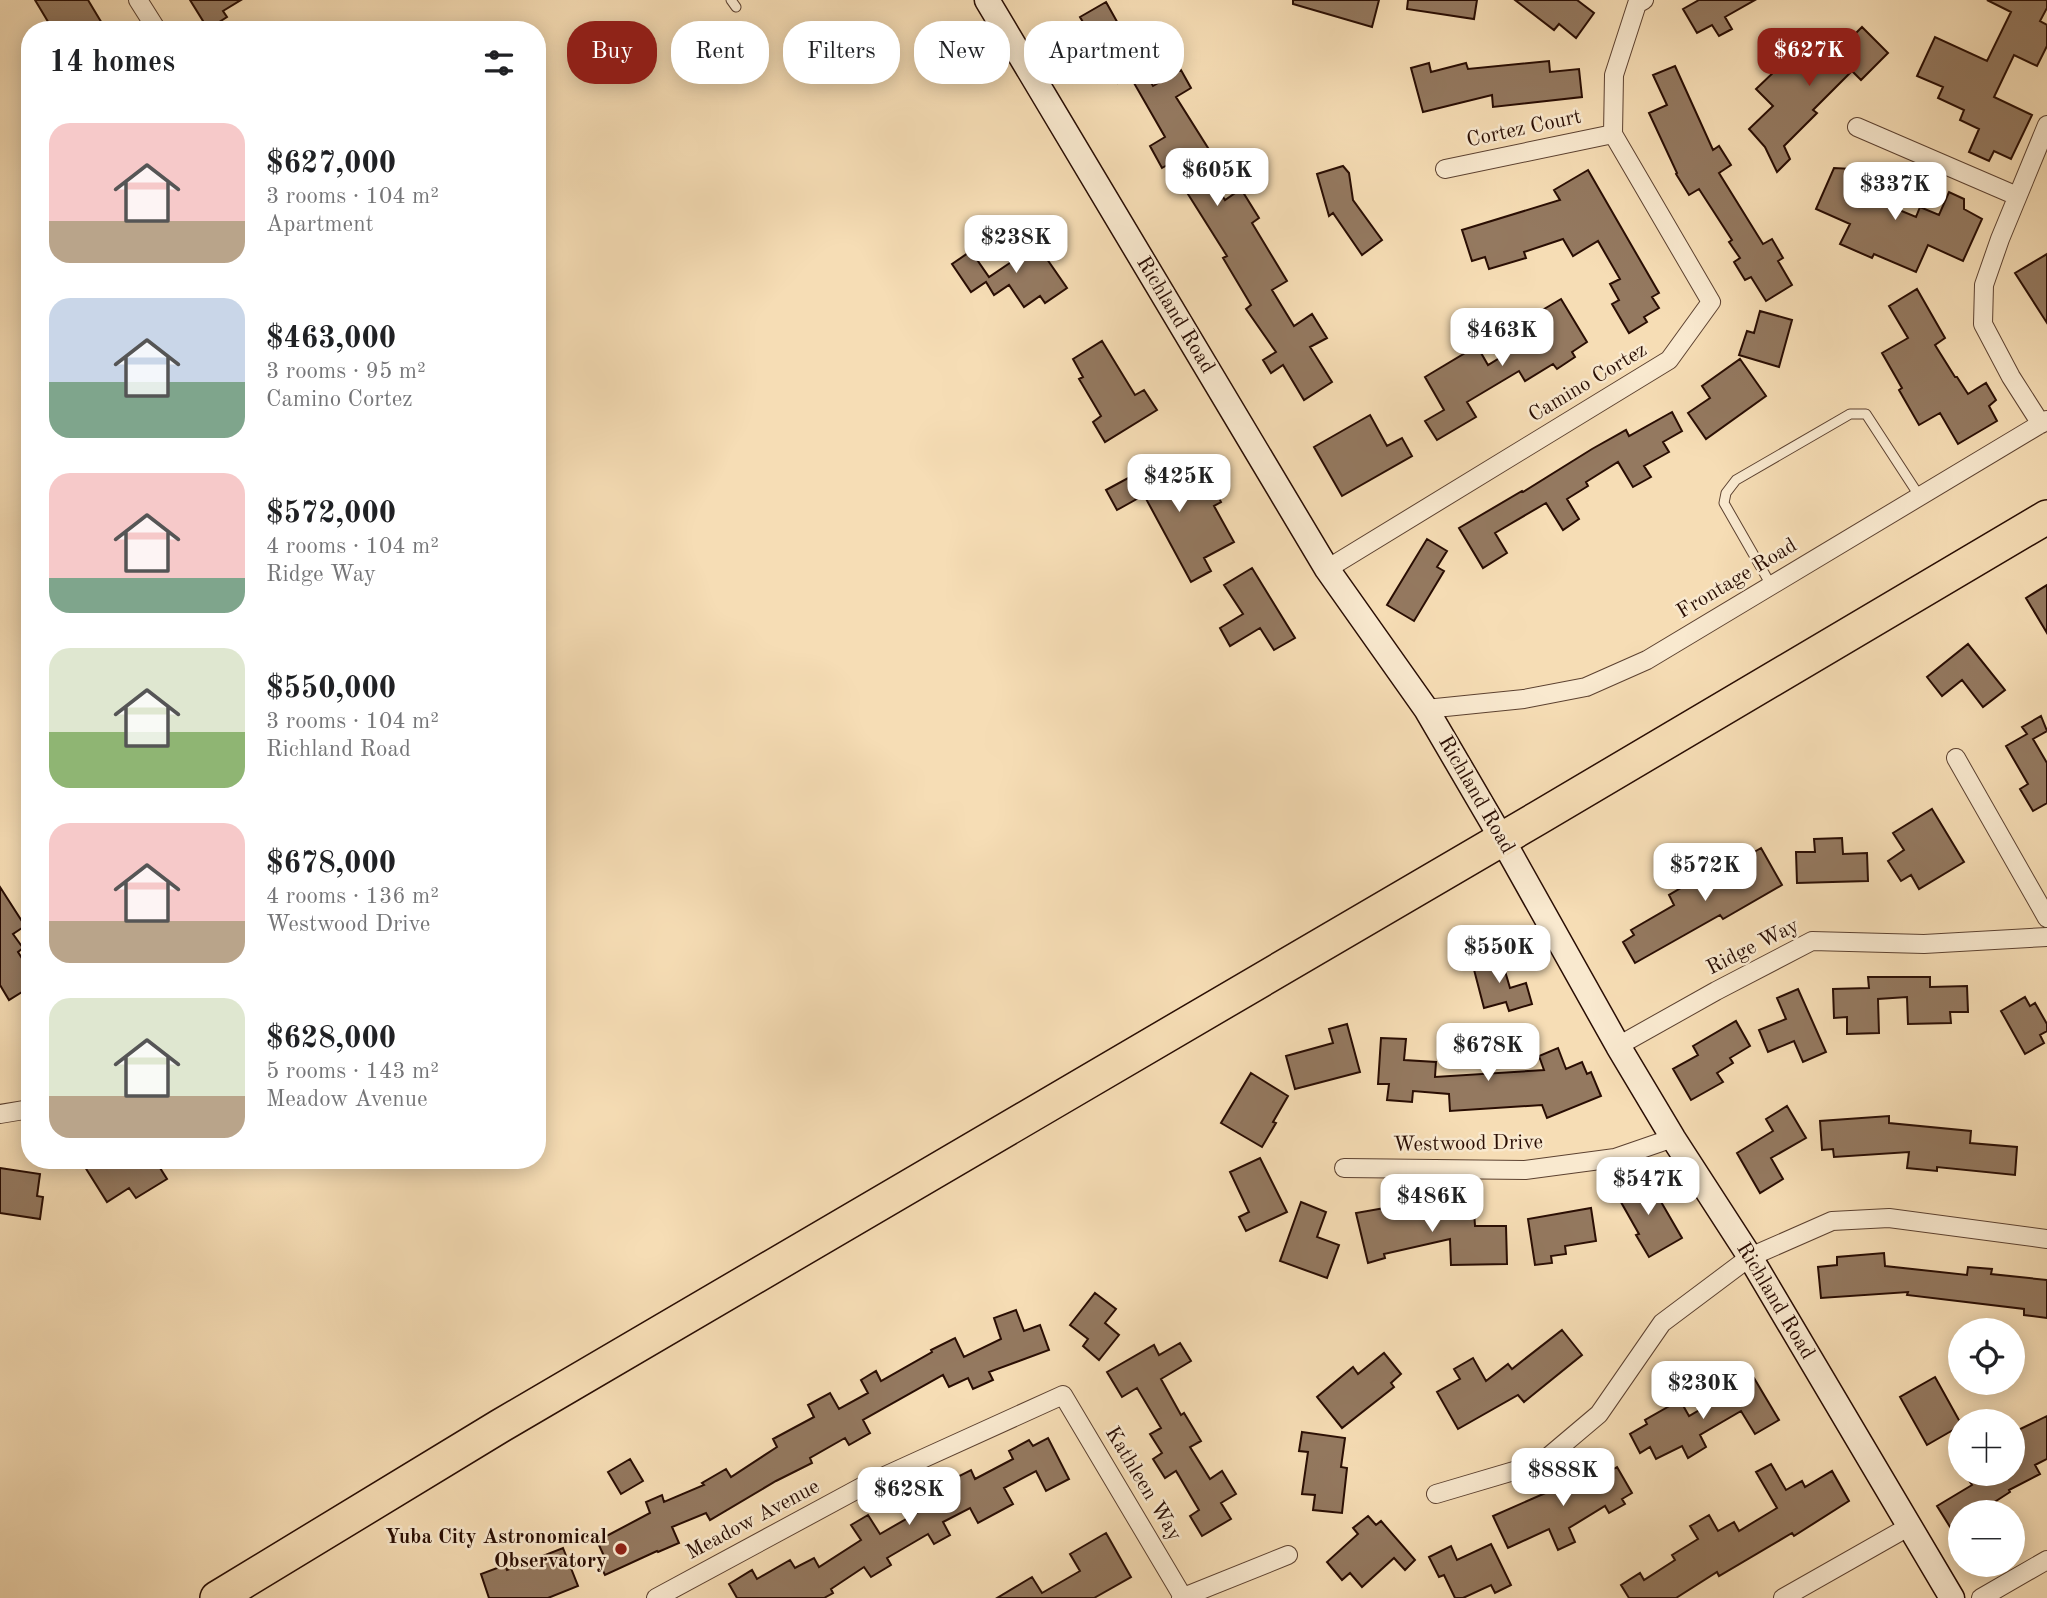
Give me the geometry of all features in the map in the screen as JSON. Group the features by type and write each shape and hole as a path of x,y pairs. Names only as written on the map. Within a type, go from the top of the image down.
{"highway":[{"path":"217,1598 489,1432 2047,517"}],"street":[{"path":"138,0 151,21"},
{"name":"Richland Road","path":"987,0 1327,569 1426,709 1618,1046 1673,1138 1750,1257 1952,1598"},
{"path":"1613,134 1614,75 1637,1"},
{"path":"2044,422 2011,377 1983,324 1984,285 2047,125"},
{"path":"1857,127 2017,196"},
{"name":"Camino Cortez","path":"1327,569 1669,360 1711,302 1613,134"},
{"name":"Cortez Court","path":"1445,169 1613,134"},
{"name":"Frontage Road","path":"1426,709 1524,699 1586,687 1647,660 2044,422"},
{"path":"1956,758 2047,918"},
{"name":"Ridge Way","path":"1618,1046 1716,990 1812,941 1924,944 2047,937"},
{"path":"0,1114 21,1110"},
{"name":"Westwood Drive","path":"1344,1168 1525,1170 1615,1158 1673,1138"},
{"path":"1436,1494 1541,1463 1599,1414 1662,1323 1750,1257 1832,1221 1889,1218 2047,1239"},
{"name":"Kathleen Way","path":"1063,1395 1182,1597"},
{"name":"Meadow Avenue","path":"656,1598 867,1484 1063,1395"},
{"path":"1783,1598 1910,1526"},
{"path":"1182,1597 1287,1555"},
{"path":"1981,1598 2047,1560"}],"lane":[{"path":"1771,585 1724,503 1726,493 1736,480 1850,414 1866,414 1920,496"}],"building":[{"path":"35,0 88,0 101,21 48,21"},
{"path":"190,0 241,0 223,11 227,17 221,21 203,21"},
{"path":"1293,0 1379,0 1372,27 1293,4"},
{"path":"1408,0 1477,0 1474,19 1407,9"},
{"path":"1515,0 1577,0 1594,13 1576,38 1559,24 1554,30"},
{"path":"1699,0 1755,0 1725,17 1732,29 1719,36 1712,25 1697,33 1683,9"},
{"path":"1987,0 2047,0 2047,8 2040,21 2047,25 2047,46 2037,66 2014,55 1994,97 2032,115 2011,159 1994,151 1989,161 1969,152 1979,129 1960,120 1964,110 1938,98 1943,87 1917,76 1935,37 1987,61 2011,12"},
{"path":"1106,2 1117,21 1082,21 1080,17"},
{"path":"1862,27 1888,53 1861,80 1852,71 1813,110 1817,113 1784,146 1790,159 1777,172 1765,147 1749,129 1773,106 1756,89 1814,34 1834,55"},
{"path":"1549,61 1550,72 1579,69 1582,97 1493,107 1492,95 1423,112 1411,68 1429,63 1431,72 1466,63 1468,69"},
{"path":"1675,66 1713,150 1719,146 1731,165 1719,173 1763,244 1772,239 1783,258 1778,261 1792,285 1766,301 1751,277 1745,280 1734,262 1740,258 1729,242 1732,240 1699,189 1689,195 1676,174 1649,113 1667,105 1653,75"},
{"path":"1184,75 1191,88 1176,97 1220,167 1209,174 1225,200 1241,189 1259,218 1252,223 1287,281 1272,290 1294,326 1312,314 1327,338 1310,347 1332,382 1304,400 1283,365 1271,373 1263,360 1276,352 1246,309 1251,305 1223,258 1227,256 1169,164 1162,168 1150,146 1165,137 1135,84 1184,84"},
{"path":"1854,165 1872,173 1864,191 1883,199 1882,203 1916,217 1920,207 1939,215 1949,192 1964,199 1964,209 1982,219 1963,261 1928,245 1916,272 1874,254 1872,258 1840,244 1850,224 1816,209 1834,168 1852,169"},
{"path":"1343,166 1349,173 1353,200 1382,240 1362,255 1333,213 1329,216 1317,174"},
{"path":"1588,170 1659,293 1652,297 1659,308 1644,317 1647,322 1629,333 1612,304 1619,300 1610,284 1620,279 1598,241 1573,256 1563,239 1524,252 1526,258 1489,269 1485,257 1472,261 1462,230 1560,200 1554,190"},
{"path":"1031,236 1067,288 1045,303 1040,296 1024,307 1009,285 994,295 986,282 971,292 952,264 971,251 989,277 1020,256 1014,247"},
{"path":"2047,254 2047,323 2015,273"},
{"path":"1917,289 1945,338 1935,345 1955,377 1968,394 1986,383 1996,400 1989,406 1997,421 1958,444 1940,413 1919,425 1882,353 1908,338 1889,306"},
{"path":"1561,299 1587,342 1572,352 1575,357 1557,369 1553,364 1525,381 1519,371 1467,402 1476,417 1437,440 1425,421 1444,410 1425,377 1477,346 1488,365 1540,333 1533,322 1542,317 1539,312"},
{"path":"1760,311 1792,320 1779,367 1739,355 1747,331 1754,333"},
{"path":"1102,341 1135,395 1144,390 1157,410 1105,442 1093,422 1101,416 1079,379 1083,377 1073,359"},
{"path":"1740,359 1766,396 1706,439 1688,413 1710,398 1702,386"},
{"path":"1672,412 1682,431 1663,442 1669,452 1644,466 1651,477 1633,487 1618,462 1586,482 1588,486 1567,499 1579,519 1563,530 1546,503 1495,533 1507,553 1483,568 1459,528 1626,430 1629,436"},
{"path":"1370,415 1387,446 1402,438 1412,456 1342,496 1314,447"},
{"path":"1173,458 1191,491 1210,481 1221,502 1214,506 1234,542 1204,558 1211,571 1191,582 1144,495 1117,510 1106,490"},
{"path":"1427,539 1447,551 1437,567 1444,571 1414,621 1387,605"},
{"path":"1252,568 1295,638 1274,650 1260,628 1230,646 1220,628 1243,614 1224,585"},
{"path":"2047,585 2047,633 2026,598"},
{"path":"1968,644 2005,690 1983,707 1962,680 1942,696 1927,677"},
{"path":"2041,716 2047,731 2033,739 2047,763 2047,803 2033,811 2020,789 2028,784 2006,746 2027,734 2022,727"},
{"path":"1932,809 1964,862 1919,889 1911,875 1901,881 1888,861 1904,850 1893,833"},
{"path":"1842,838 1843,854 1867,853 1868,881 1797,883 1796,852 1815,852 1814,839"},
{"path":"1761,848 1782,885 1723,919 1720,915 1635,963 1623,942 1634,935 1631,930 1674,905 1669,895 1722,864 1725,869"},
{"path":"0,887 21,920 21,929 13,934 21,945 18,952 21,957 21,993 9,1000 0,985"},
{"path":"1500,954 1510,988 1526,983 1532,1004 1509,1011 1506,1002 1484,1008 1472,962"},
{"path":"1868,977 1930,977 1930,987 1967,986 1968,1012 1950,1012 1951,1023 1908,1024 1907,997 1878,999 1879,1033 1847,1034 1847,1017 1834,1018 1833,989 1869,988"},
{"path":"1798,989 1826,1052 1803,1062 1794,1041 1768,1052 1759,1030 1786,1019 1777,998"},
{"path":"2025,997 2030,1006 2035,1003 2047,1024 2047,1031 2040,1035 2044,1043 2025,1054 2001,1011"},
{"path":"1736,1021 1750,1046 1730,1058 1733,1063 1717,1073 1723,1082 1691,1100 1673,1069 1698,1055 1693,1046"},
{"path":"1347,1024 1360,1072 1295,1089 1286,1056 1333,1043 1329,1029"},
{"path":"1381,1038 1406,1039 1404,1060 1436,1062 1435,1077 1544,1070 1539,1056 1558,1048 1566,1069 1582,1062 1587,1074 1591,1072 1601,1096 1547,1118 1542,1105 1450,1111 1449,1094 1413,1091 1412,1102 1387,1100 1389,1084 1378,1084"},
{"path":"1251,1073 1288,1096 1262,1147 1221,1123"},
{"path":"1787,1106 1806,1138 1771,1158 1783,1179 1760,1193 1737,1153 1773,1131 1766,1119"},
{"path":"1889,1116 1889,1123 1971,1131 1970,1143 2017,1147 2015,1175 1937,1167 1937,1171 1907,1168 1909,1152 1834,1157 1833,1149 1822,1150 1820,1121"},
{"path":"1260,1158 1287,1212 1246,1231 1239,1217 1249,1212 1230,1172"},
{"path":"0,1168 40,1174 37,1196 43,1197 40,1219 0,1213"},
{"path":"86,1169 161,1169 167,1179 136,1198 129,1188 107,1202"},
{"path":"1632,1177 1642,1194 1653,1188 1682,1238 1649,1257 1613,1188"},
{"path":"1301,1202 1326,1212 1317,1237 1339,1245 1327,1278 1280,1261"},
{"path":"1419,1202 1422,1212 1474,1211 1475,1226 1506,1226 1507,1264 1451,1265 1450,1239 1384,1254 1385,1258 1368,1263 1356,1213"},
{"path":"1591,1208 1596,1241 1565,1246 1566,1254 1551,1256 1552,1263 1535,1265 1528,1219"},
{"path":"1884,1253 1885,1266 1967,1275 1968,1267 1992,1269 1991,1274 2047,1280 2047,1318 2024,1315 2024,1309 1907,1295 1908,1292 1821,1298 1818,1267 1837,1265 1837,1257"},
{"path":"1095,1293 1116,1309 1105,1323 1119,1335 1099,1360 1083,1346 1088,1339 1070,1325"},
{"path":"1016,1310 1024,1331 1040,1325 1049,1350 989,1372 993,1380 973,1389 968,1378 949,1387 943,1375 863,1420 870,1433 849,1445 845,1438 810,1458 812,1463 710,1520 706,1513 672,1527 679,1543 605,1575 597,1559 604,1556 597,1541 650,1513 646,1502 662,1495 664,1502 704,1485 702,1483 726,1469 731,1477 777,1447 773,1439 814,1417 808,1405 830,1393 839,1409 868,1393 861,1380 876,1371 881,1381 955,1338 964,1357 1001,1339 994,1318"},
{"path":"1562,1330 1582,1355 1524,1402 1518,1395 1458,1429 1437,1392 1460,1379 1454,1369 1473,1358 1486,1381 1508,1364 1512,1369"},
{"path":"1180,1343 1191,1361 1161,1379 1181,1415 1184,1413 1201,1441 1190,1447 1210,1479 1222,1471 1236,1494 1221,1503 1231,1519 1202,1536 1190,1516 1199,1510 1176,1471 1165,1478 1153,1459 1162,1453 1150,1434 1161,1428 1137,1388 1122,1397 1107,1372 1154,1345 1159,1355"},
{"path":"1384,1353 1401,1374 1391,1383 1394,1387 1342,1428 1317,1397 1353,1367 1358,1374"},
{"path":"1935,1377 1953,1409 1948,1409 1948,1433 1927,1445 1900,1397"},
{"path":"1754,1378 1779,1420 1755,1434 1741,1411 1700,1435 1706,1447 1688,1458 1682,1446 1656,1459 1650,1447 1640,1453 1630,1434 1647,1424 1645,1420 1680,1400 1689,1416"},
{"path":"2047,1416 2047,1459 2035,1465 2040,1474 2025,1482 2025,1427"},
{"path":"1302,1432 1345,1438 1341,1467 1347,1468 1342,1513 1313,1510 1315,1495 1302,1494 1308,1452 1299,1451"},
{"path":"1048,1438 1069,1479 1046,1491 1036,1471 1004,1488 1013,1504 978,1523 970,1508 943,1522 950,1535 934,1544 928,1534 887,1558 891,1565 871,1577 864,1567 831,1589 833,1593 824,1598 737,1598 729,1584 752,1570 757,1579 790,1560 795,1568 814,1558 819,1567 861,1540 851,1525 868,1515 880,1534 920,1511 910,1493 928,1483 932,1490 971,1470 975,1479 1013,1459 1009,1451 1029,1440 1033,1446"},
{"path":"630,1459 643,1481 621,1494 608,1472"},
{"path":"1771,1464 1786,1490 1802,1481 1805,1487 1832,1471 1849,1501 1794,1536 1792,1533 1719,1576 1717,1572 1676,1598 1629,1598 1621,1585 1640,1573 1644,1580 1675,1560 1672,1555 1698,1539 1690,1526 1709,1515 1718,1531 1734,1522 1739,1531 1777,1508 1756,1472"},
{"path":"1617,1467 1632,1493 1622,1499 1625,1504 1609,1513 1605,1506 1569,1528 1575,1542 1558,1550 1549,1529 1508,1548 1493,1516 1550,1491 1587,1469 1593,1481"},
{"path":"1970,1486 2017,1486 1998,1500 1948,1500 1948,1524 1937,1506"},
{"path":"1368,1516 1376,1525 1381,1521 1415,1560 1405,1570 1394,1558 1362,1587 1350,1573 1342,1580 1327,1562 1358,1534 1353,1528"},
{"path":"1106,1533 1131,1577 1094,1598 997,1598 1032,1577 1042,1593 1080,1571 1070,1554"},
{"path":"1491,1544 1511,1585 1495,1593 1491,1585 1463,1598 1455,1598 1444,1575 1439,1577 1429,1557 1451,1546 1457,1560"},
{"path":"563,1548 578,1586 548,1598 489,1598 481,1574 505,1565 507,1570"}],"place":[{"name":"Yuba City Astronomical Observatory","path":"621,1549"}]}
